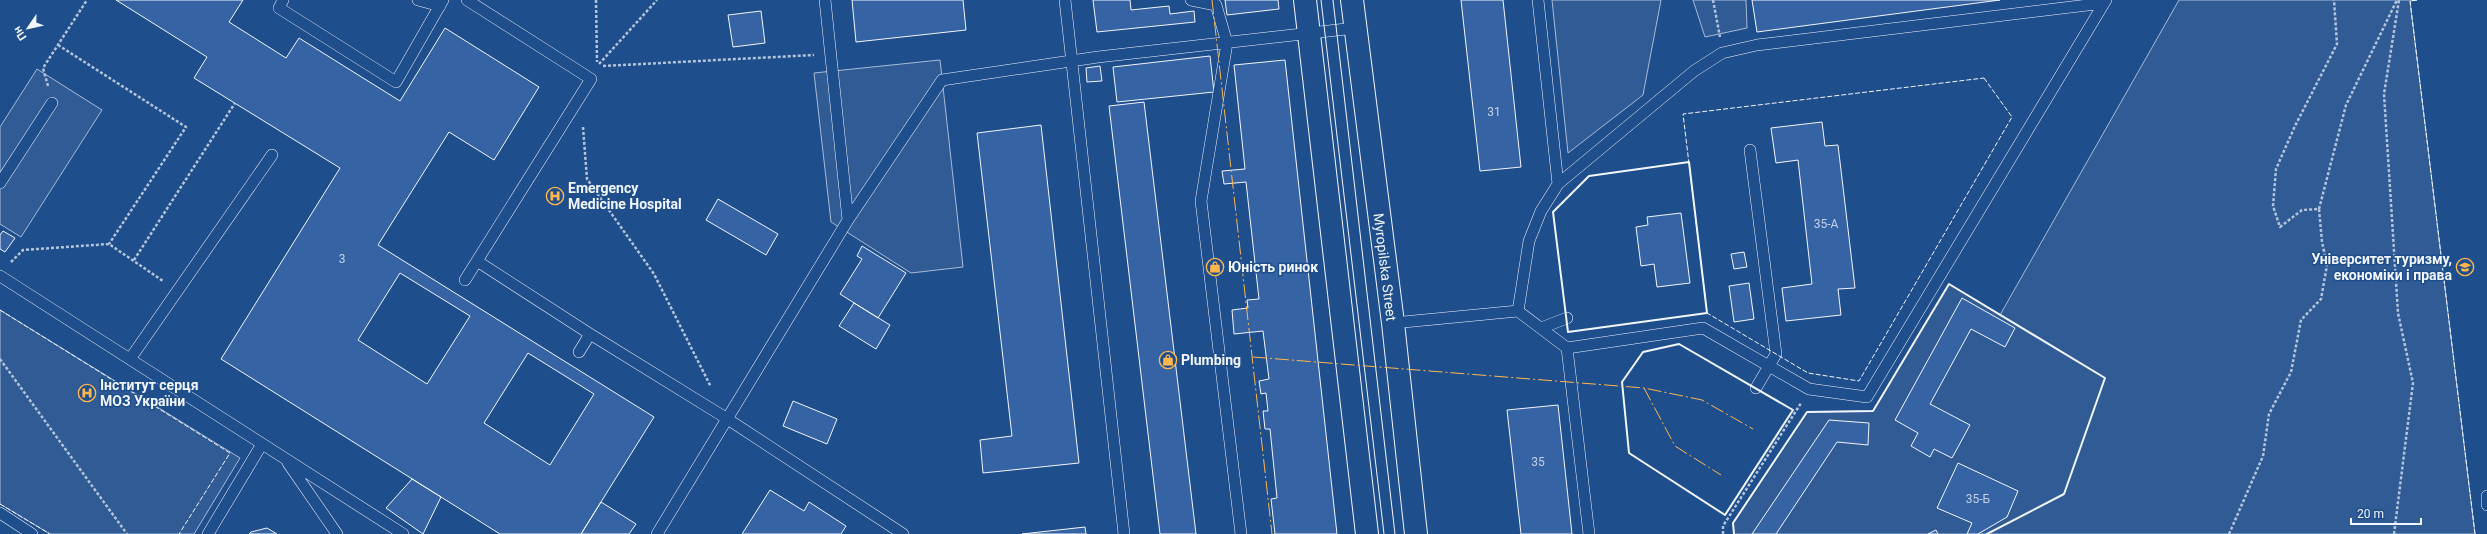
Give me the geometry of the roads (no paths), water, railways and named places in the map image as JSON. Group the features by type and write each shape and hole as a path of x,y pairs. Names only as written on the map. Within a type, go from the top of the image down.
{"street":[{"path":"1305,0 1367,534"},
{"name":"Myropilska Street","path":"1352,0 1393,323 1416,534"}],"lane":[{"path":"284,0 279,8 396,82 441,3 418,0"},
{"path":"465,280 591,79 467,0"},
{"path":"825,0 848,220"},
{"path":"1065,0 1124,534"},
{"path":"1191,0 1216,5 1227,43 1201,201 1241,534"},
{"path":"1538,0 1558,184"},
{"path":"1518,311 1529,241 1541,211 1558,184 1694,72 1722,53 1757,45 2105,2"},
{"path":"1567,348 1703,328 1810,389 1867,397 2105,2"},
{"path":"657,534 726,418 848,220 942,80 1072,61 1355,28"},
{"path":"0,183 52,103"},
{"path":"1750,150 1776,354 1756,388"},
{"path":"130,359 272,155"},
{"path":"477,261 590,334 726,418 903,534"},
{"path":"0,276 403,534"},
{"path":"1393,323 1518,311 1567,348 1589,534"},
{"path":"1541,328 1567,318"},
{"path":"579,352 590,334"},
{"path":"208,534 262,444"},
{"path":"286,459 338,534"},
{"path":"2487,496 2487,505"},
{"path":"0,513 32,534"}],"tram line":[{"path":"1321,0 1384,534"},
{"path":"1333,0 1395,534"}],"place":[{"name":"Emergency Medicine Hospital","path":"555,196"},
{"name":"Юність ринок","path":"1215,267"},
{"name":"Університет туризму, економіки і права","path":"2465,267"},
{"name":"Plumbing","path":"1168,360"},
{"name":"Інститут серця МОЗ України","path":"87,393"}]}
